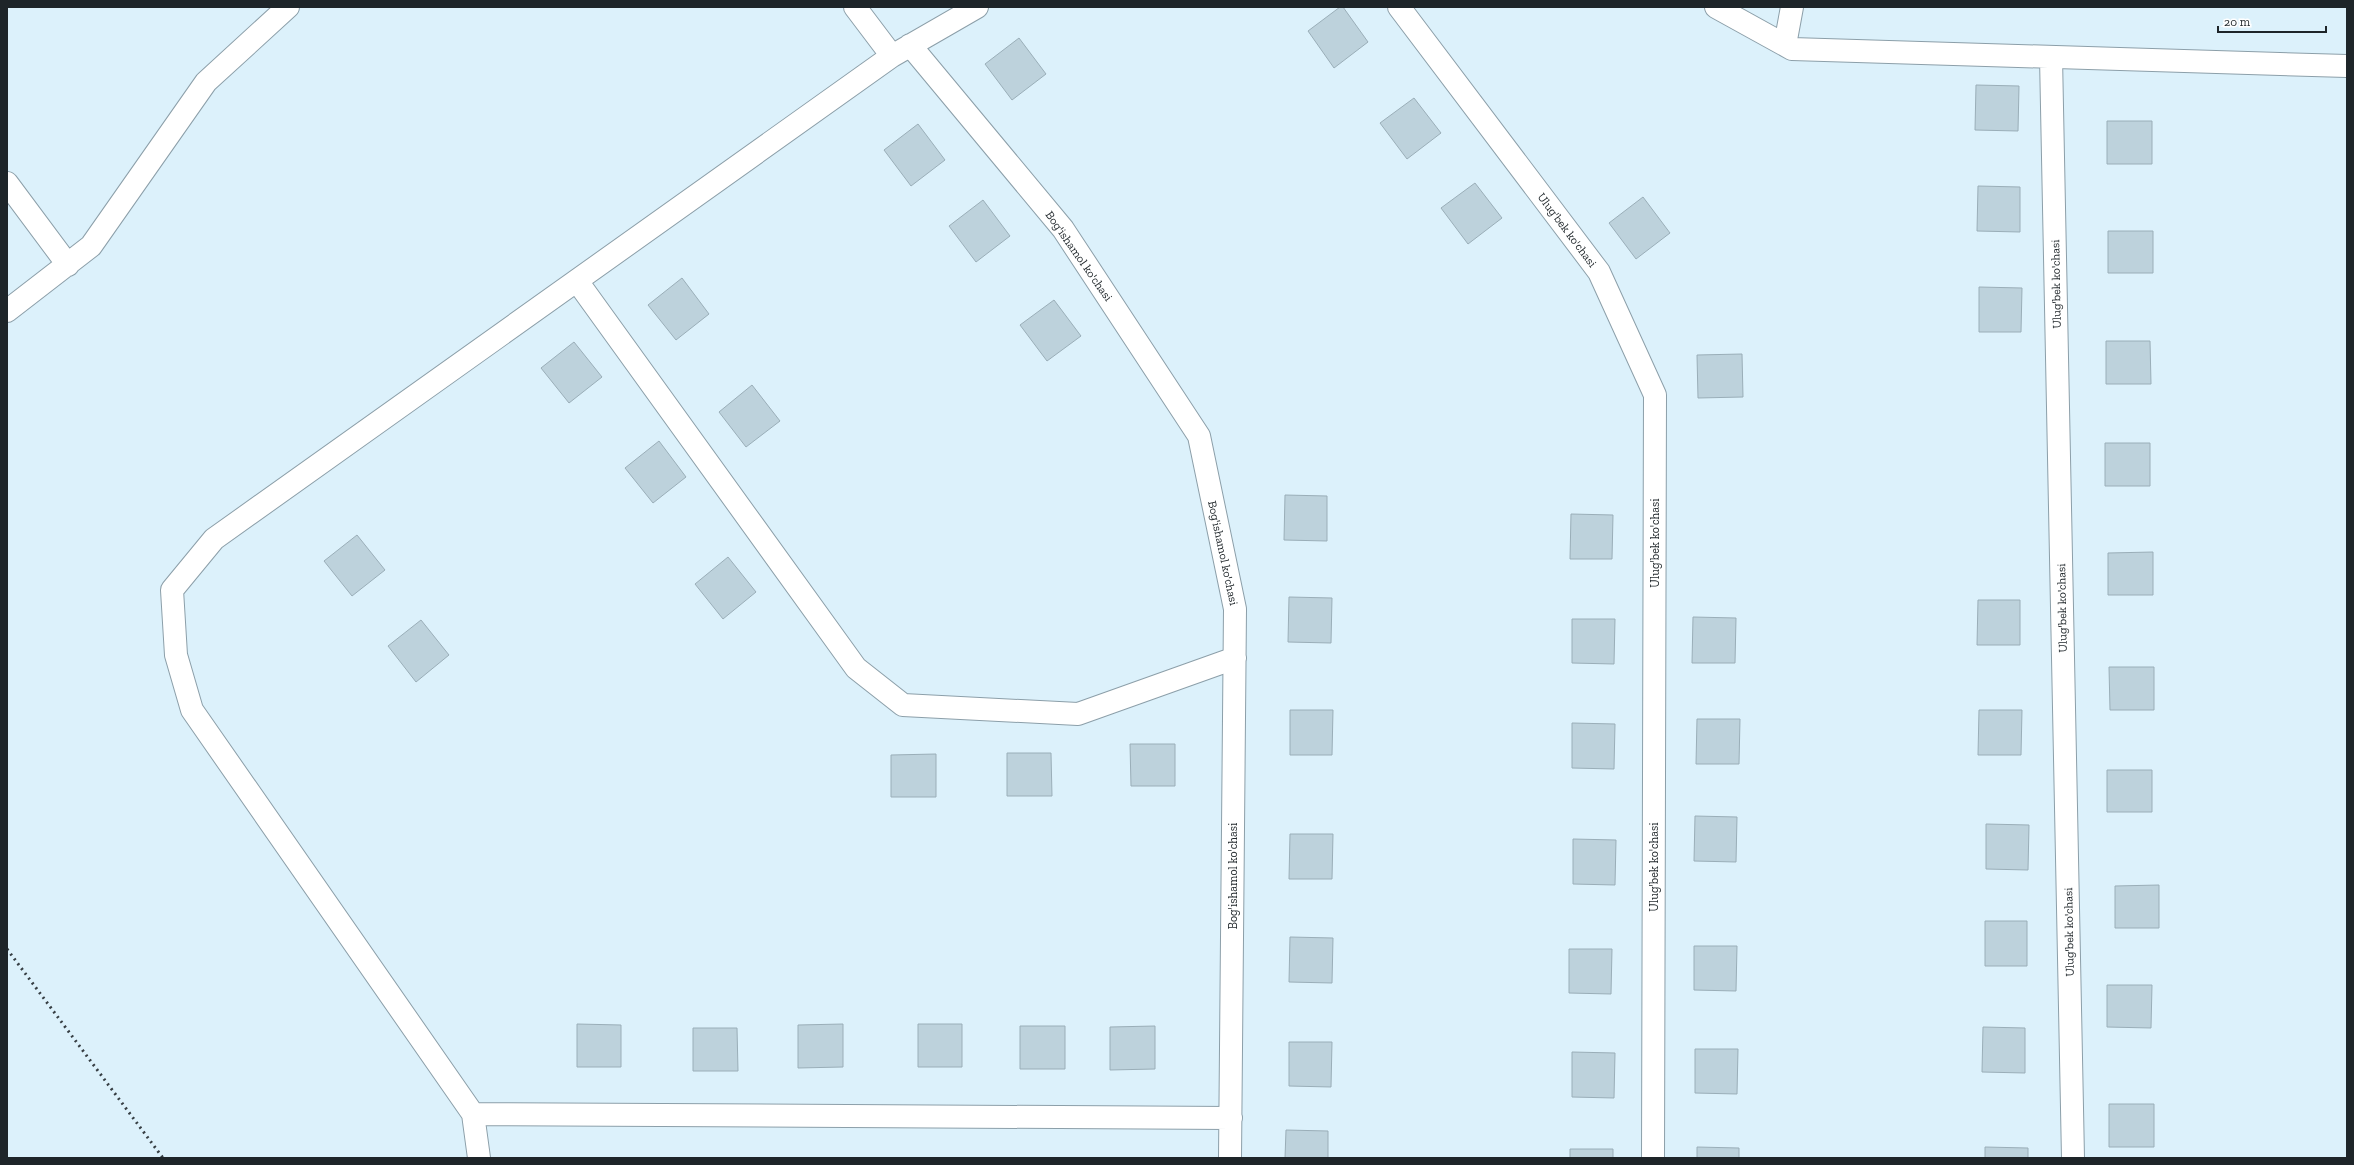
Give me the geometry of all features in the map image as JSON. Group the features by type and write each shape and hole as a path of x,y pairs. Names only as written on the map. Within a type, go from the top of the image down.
{"street":[{"path":"7,311 91,246 206,82 288,7"},
{"name":"Bog'ishamol ko'chasi","path":"855,7 901,51 1062,229 1198,436 1235,608 1230,1158"},
{"path":"479,1158 473,1114 192,710 176,655 172,590 214,539 901,51 977,7"},
{"name":"Ulug'bek ko'chasi","path":"1399,7 1599,272 1655,395 1653,1158"},
{"path":"1716,7 1792,49 2347,66"},
{"path":"1785,45 1792,7"},
{"name":"Ulug'bek ko'chasi","path":"2051,57 2073,1158"},
{"path":"7,183 68,265"},
{"path":"577,281 856,668 903,705 1078,714 1234,658"},
{"path":"473,1114 1231,1118"}],"building":[{"path":"1340,7 1343,7 1368,42 1334,68 1308,31"},
{"path":"1019,38 1046,74 1012,100 985,64"},
{"path":"1976,85 2019,86 2018,131 1975,130"},
{"path":"1414,98 1441,133 1407,159 1380,123"},
{"path":"2107,121 2152,121 2152,164 2107,164"},
{"path":"918,124 945,160 911,186 884,150"},
{"path":"1475,183 1502,218 1468,244 1441,208"},
{"path":"1978,186 2020,187 2020,232 1977,231"},
{"path":"1643,197 1670,233 1636,259 1609,223"},
{"path":"983,200 1010,236 976,262 949,226"},
{"path":"2108,231 2153,231 2153,273 2108,273"},
{"path":"682,278 709,314 676,340 648,305"},
{"path":"1979,287 2022,288 2021,332 1979,332"},
{"path":"1054,300 1081,336 1047,361 1020,325"},
{"path":"2106,341 2150,341 2151,384 2106,384"},
{"path":"574,342 602,377 569,403 541,368"},
{"path":"1742,354 1743,397 1698,398 1697,355"},
{"path":"752,385 780,421 746,447 719,412"},
{"path":"659,441 686,477 653,503 625,468"},
{"path":"2105,443 2150,443 2150,486 2105,486"},
{"path":"1285,495 1327,496 1327,541 1284,540"},
{"path":"1571,514 1613,515 1612,559 1570,559"},
{"path":"357,535 385,570 352,596 324,561"},
{"path":"2153,552 2153,595 2108,595 2108,553"},
{"path":"728,557 756,592 723,619 695,584"},
{"path":"1289,597 1332,598 1331,643 1288,642"},
{"path":"1978,600 2020,600 2020,645 1977,645"},
{"path":"1693,617 1736,618 1735,663 1692,663"},
{"path":"1572,619 1615,619 1614,664 1572,663"},
{"path":"421,620 449,655 416,682 388,646"},
{"path":"2109,667 2154,667 2154,710 2110,710"},
{"path":"1290,710 1333,710 1332,755 1290,755"},
{"path":"1979,710 2022,710 2021,755 1978,755"},
{"path":"1697,719 1740,719 1739,764 1696,764"},
{"path":"1572,723 1615,724 1614,769 1572,768"},
{"path":"1130,744 1175,744 1175,786 1131,786"},
{"path":"1007,753 1051,753 1052,796 1007,796"},
{"path":"936,754 936,797 891,797 891,755"},
{"path":"2107,770 2152,770 2152,812 2107,812"},
{"path":"1695,816 1737,817 1736,862 1694,861"},
{"path":"1986,824 2029,825 2028,870 1986,869"},
{"path":"1290,834 1333,834 1332,879 1289,879"},
{"path":"1573,839 1616,840 1615,885 1573,884"},
{"path":"2159,885 2159,928 2115,928 2115,886"},
{"path":"1985,921 2027,921 2027,966 1985,966"},
{"path":"1290,937 1333,938 1332,983 1289,982"},
{"path":"1694,946 1737,946 1736,991 1694,990"},
{"path":"1569,949 1612,949 1611,994 1569,993"},
{"path":"2107,985 2152,985 2151,1028 2107,1027"},
{"path":"577,1024 621,1025 621,1067 577,1067"},
{"path":"843,1024 843,1067 798,1068 798,1025"},
{"path":"918,1024 962,1024 962,1067 918,1067"},
{"path":"1020,1026 1065,1026 1065,1069 1020,1069"},
{"path":"1155,1026 1155,1069 1110,1070 1110,1027"},
{"path":"1983,1027 2025,1028 2025,1073 1982,1072"},
{"path":"693,1028 737,1028 738,1071 693,1071"},
{"path":"1289,1042 1332,1042 1331,1087 1289,1086"},
{"path":"1695,1049 1738,1049 1737,1094 1695,1093"},
{"path":"1572,1052 1615,1053 1614,1098 1572,1097"},
{"path":"2109,1104 2154,1104 2154,1147 2109,1147"},
{"path":"1286,1130 1328,1131 1328,1158 1285,1158"},
{"path":"1697,1147 1739,1148 1739,1158 1697,1158"},
{"path":"1985,1147 2028,1148 2028,1158 1985,1158"},
{"path":"1570,1149 1613,1149 1613,1158 1570,1158"}],"railway":[{"path":"7,949 163,1158"}]}
